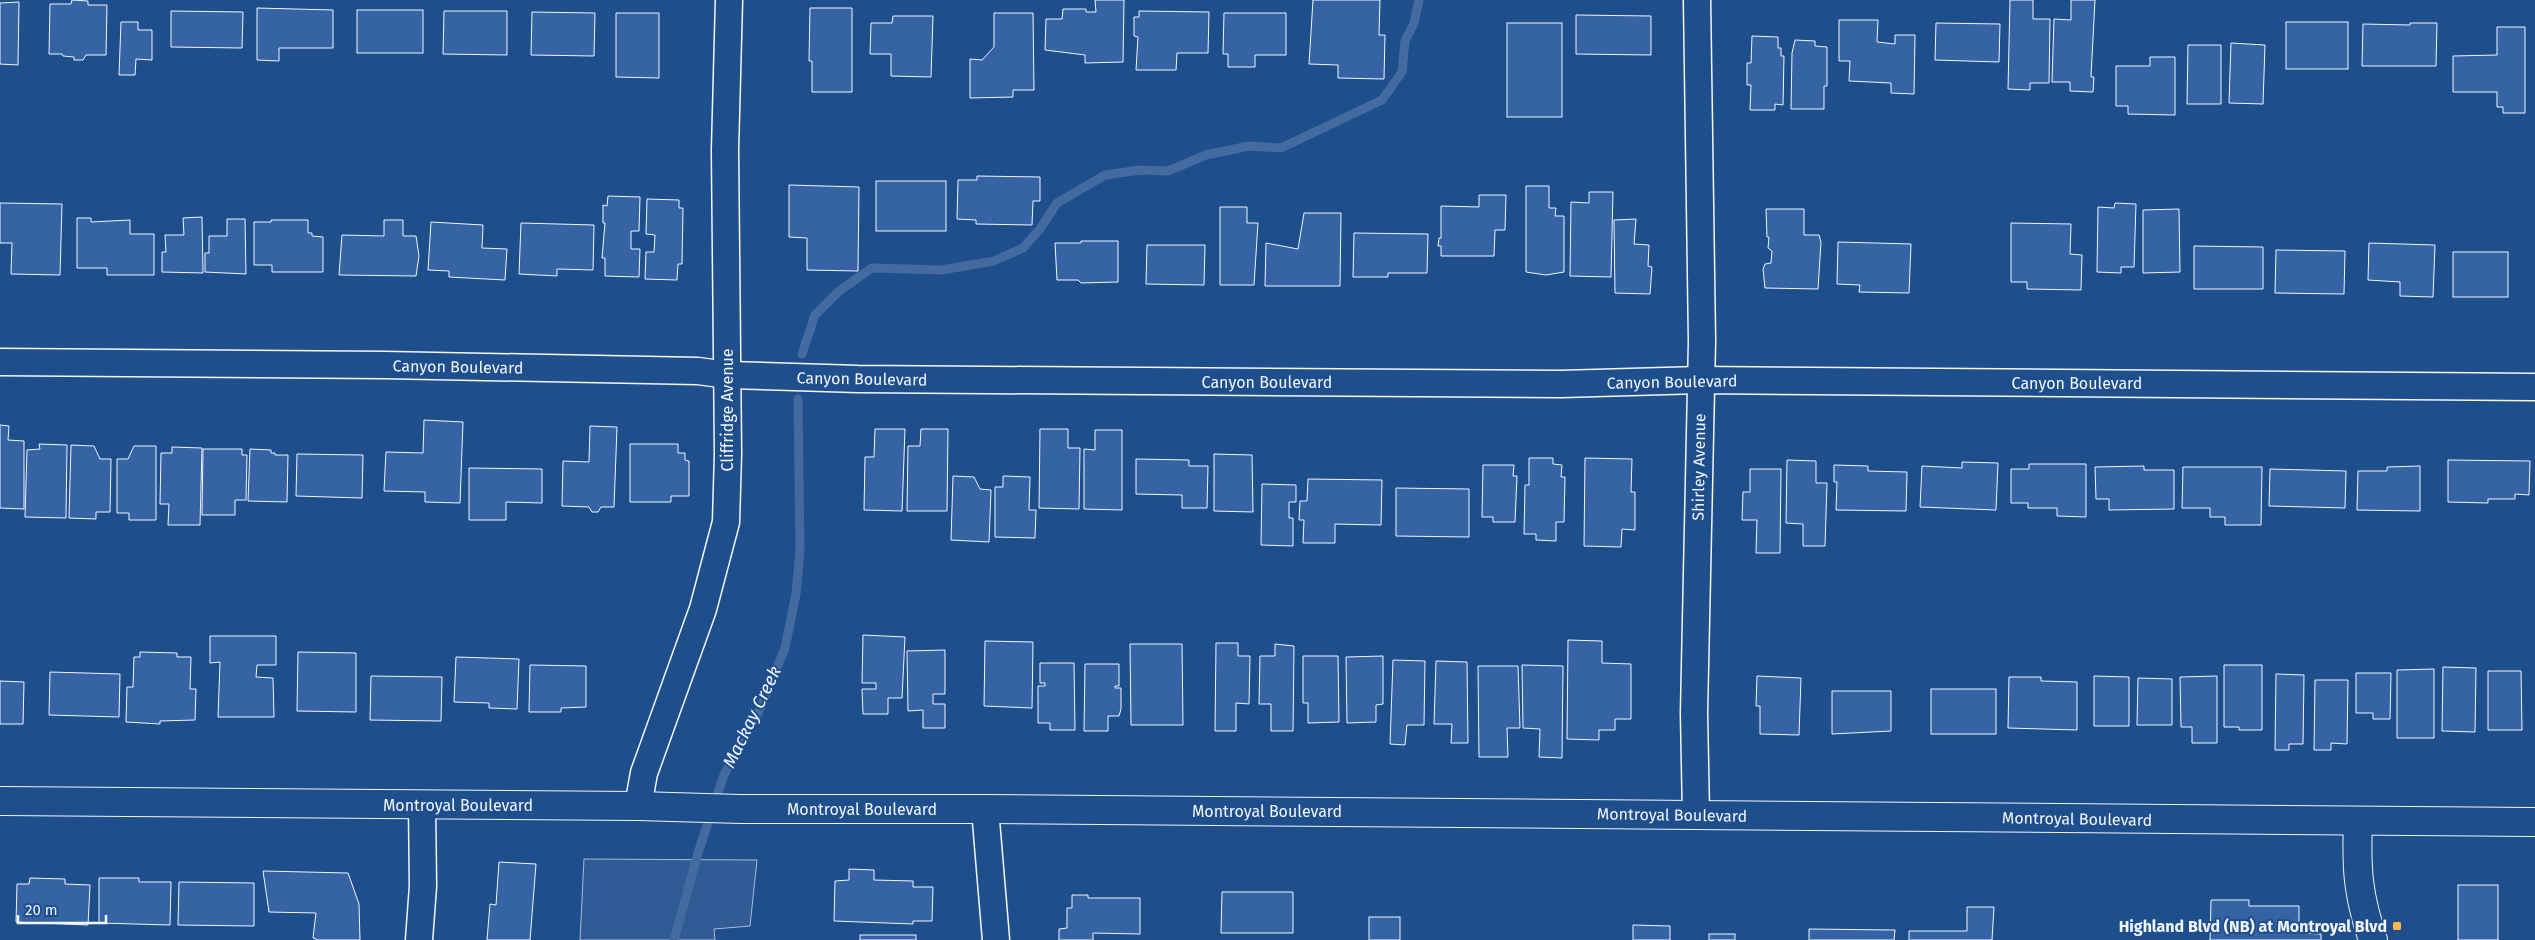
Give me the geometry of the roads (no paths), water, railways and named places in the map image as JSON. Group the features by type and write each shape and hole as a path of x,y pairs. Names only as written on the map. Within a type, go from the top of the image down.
{"street":[{"name":"Cliffridge Avenue","path":"638,806 644,773 703,609 726,522 728,375 724,150 729,0"},
{"name":"Shirley Avenue","path":"1696,815 1694,713 1702,341 1697,0"},
{"name":"Canyon Boulevard","path":"0,362 698,371 728,375 858,380 1561,384 1700,380 2535,387"},
{"name":"Montroyal Boulevard","path":"0,801 638,806 741,809 985,809 2535,822"},
{"path":"419,940 423,886 422,805"},
{"path":"985,809 996,940"},
{"path":"2358,822 2356,868 2362,908 2373,940"}],"waterway":[{"name":"Mackay Creek","path":"802,354 815,315 839,291 872,268 941,270 994,261 1023,248 1040,229 1057,203 1105,175 1141,170 1168,171 1206,155 1249,146 1281,148 1382,100 1402,72 1405,41 1414,23 1419,0"},
{"name":"Mackay Creek","path":"674,940 698,853 724,775 761,707 785,648 796,594 800,550 798,399"}],"place":[{"name":"Highland Blvd (NB) at Montroyal Blvd","path":"2397,926"}]}
